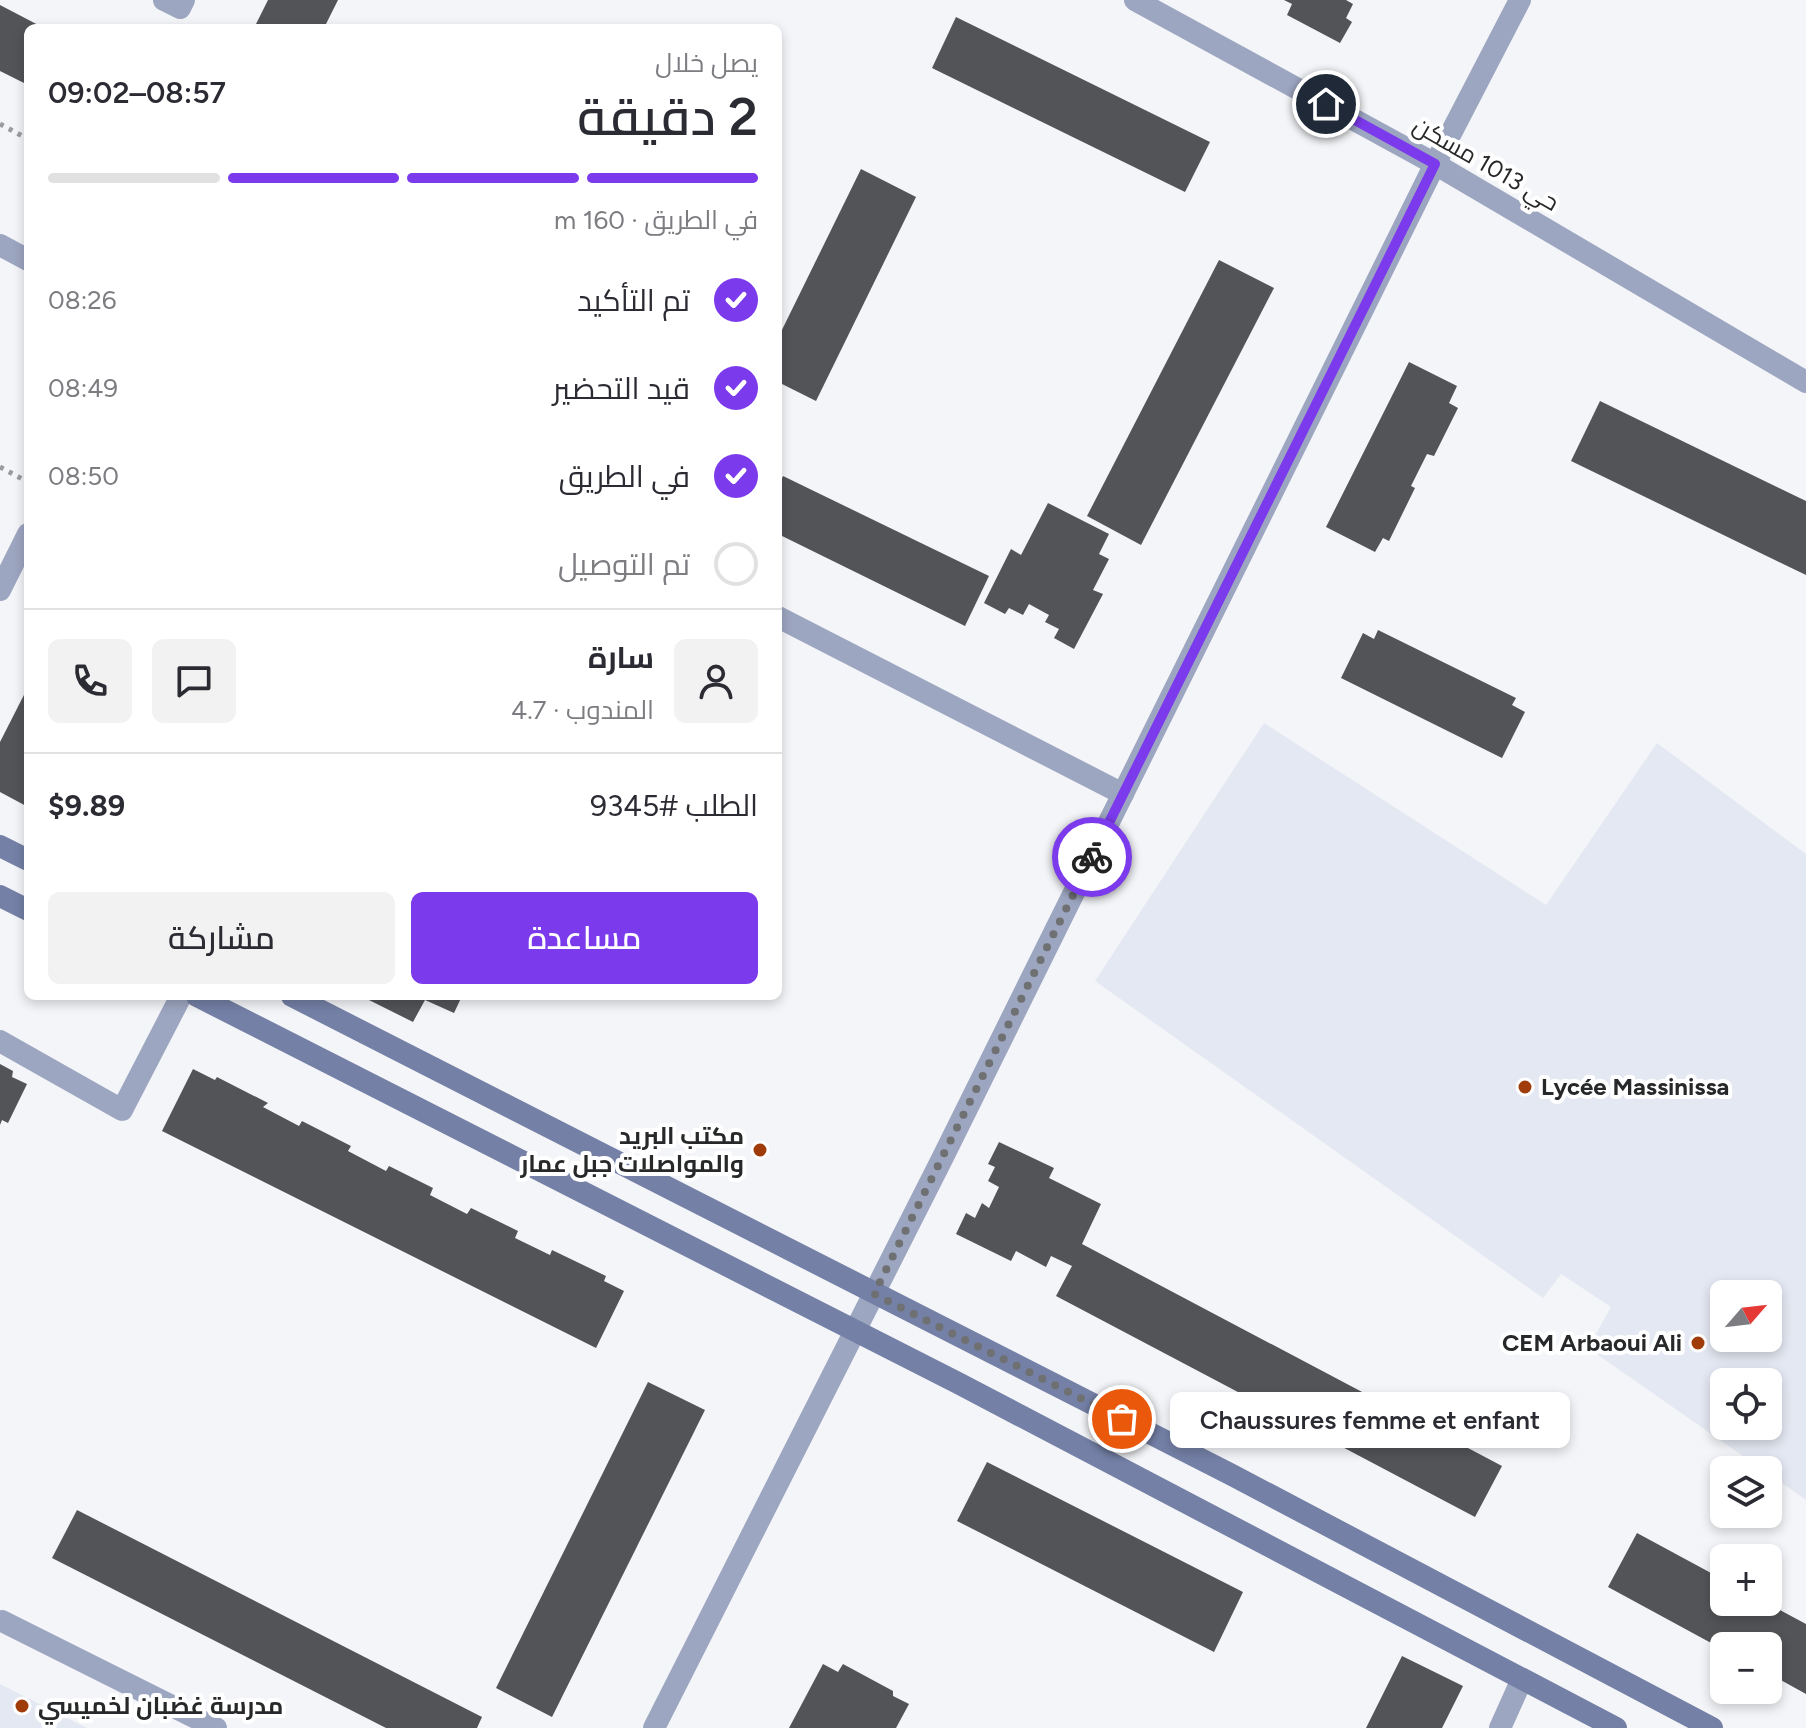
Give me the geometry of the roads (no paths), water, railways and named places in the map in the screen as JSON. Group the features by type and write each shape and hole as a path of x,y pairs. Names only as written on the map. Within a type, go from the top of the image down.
{"main road":[{"path":"0,846 24,858"},
{"path":"0,896 24,908"},
{"path":"205,1000 856,1331 1616,1728"},
{"path":"300,1000 1232,1475 1712,1728"}],"street":[{"path":"164,0 180,8 184,0"},
{"name":"حي 1013 مسكن","path":"1135,0 1435,164 1806,382"},
{"path":"654,1728 856,1331 1435,164 1520,0"},
{"path":"0,245 24,258"},
{"path":"0,590 24,542"},
{"path":"782,619 1123,794"},
{"path":"0,1041 122,1110 179,1000"},
{"path":"2,1621 216,1728"},
{"path":"1500,1728 1522,1679"}],"place":[{"name":"Lycée Massinissa","path":"1525,1087"},
{"name":"مكتب البريد والمواصلات جبل عمار","path":"760,1150"},
{"name":"CEM Arbaoui Ali","path":"1698,1343"},
{"name":"Chaussures femme et enfant","path":"1122,1419"},
{"name":"مدرسة غضبان لخميسي","path":"22,1706"}]}
